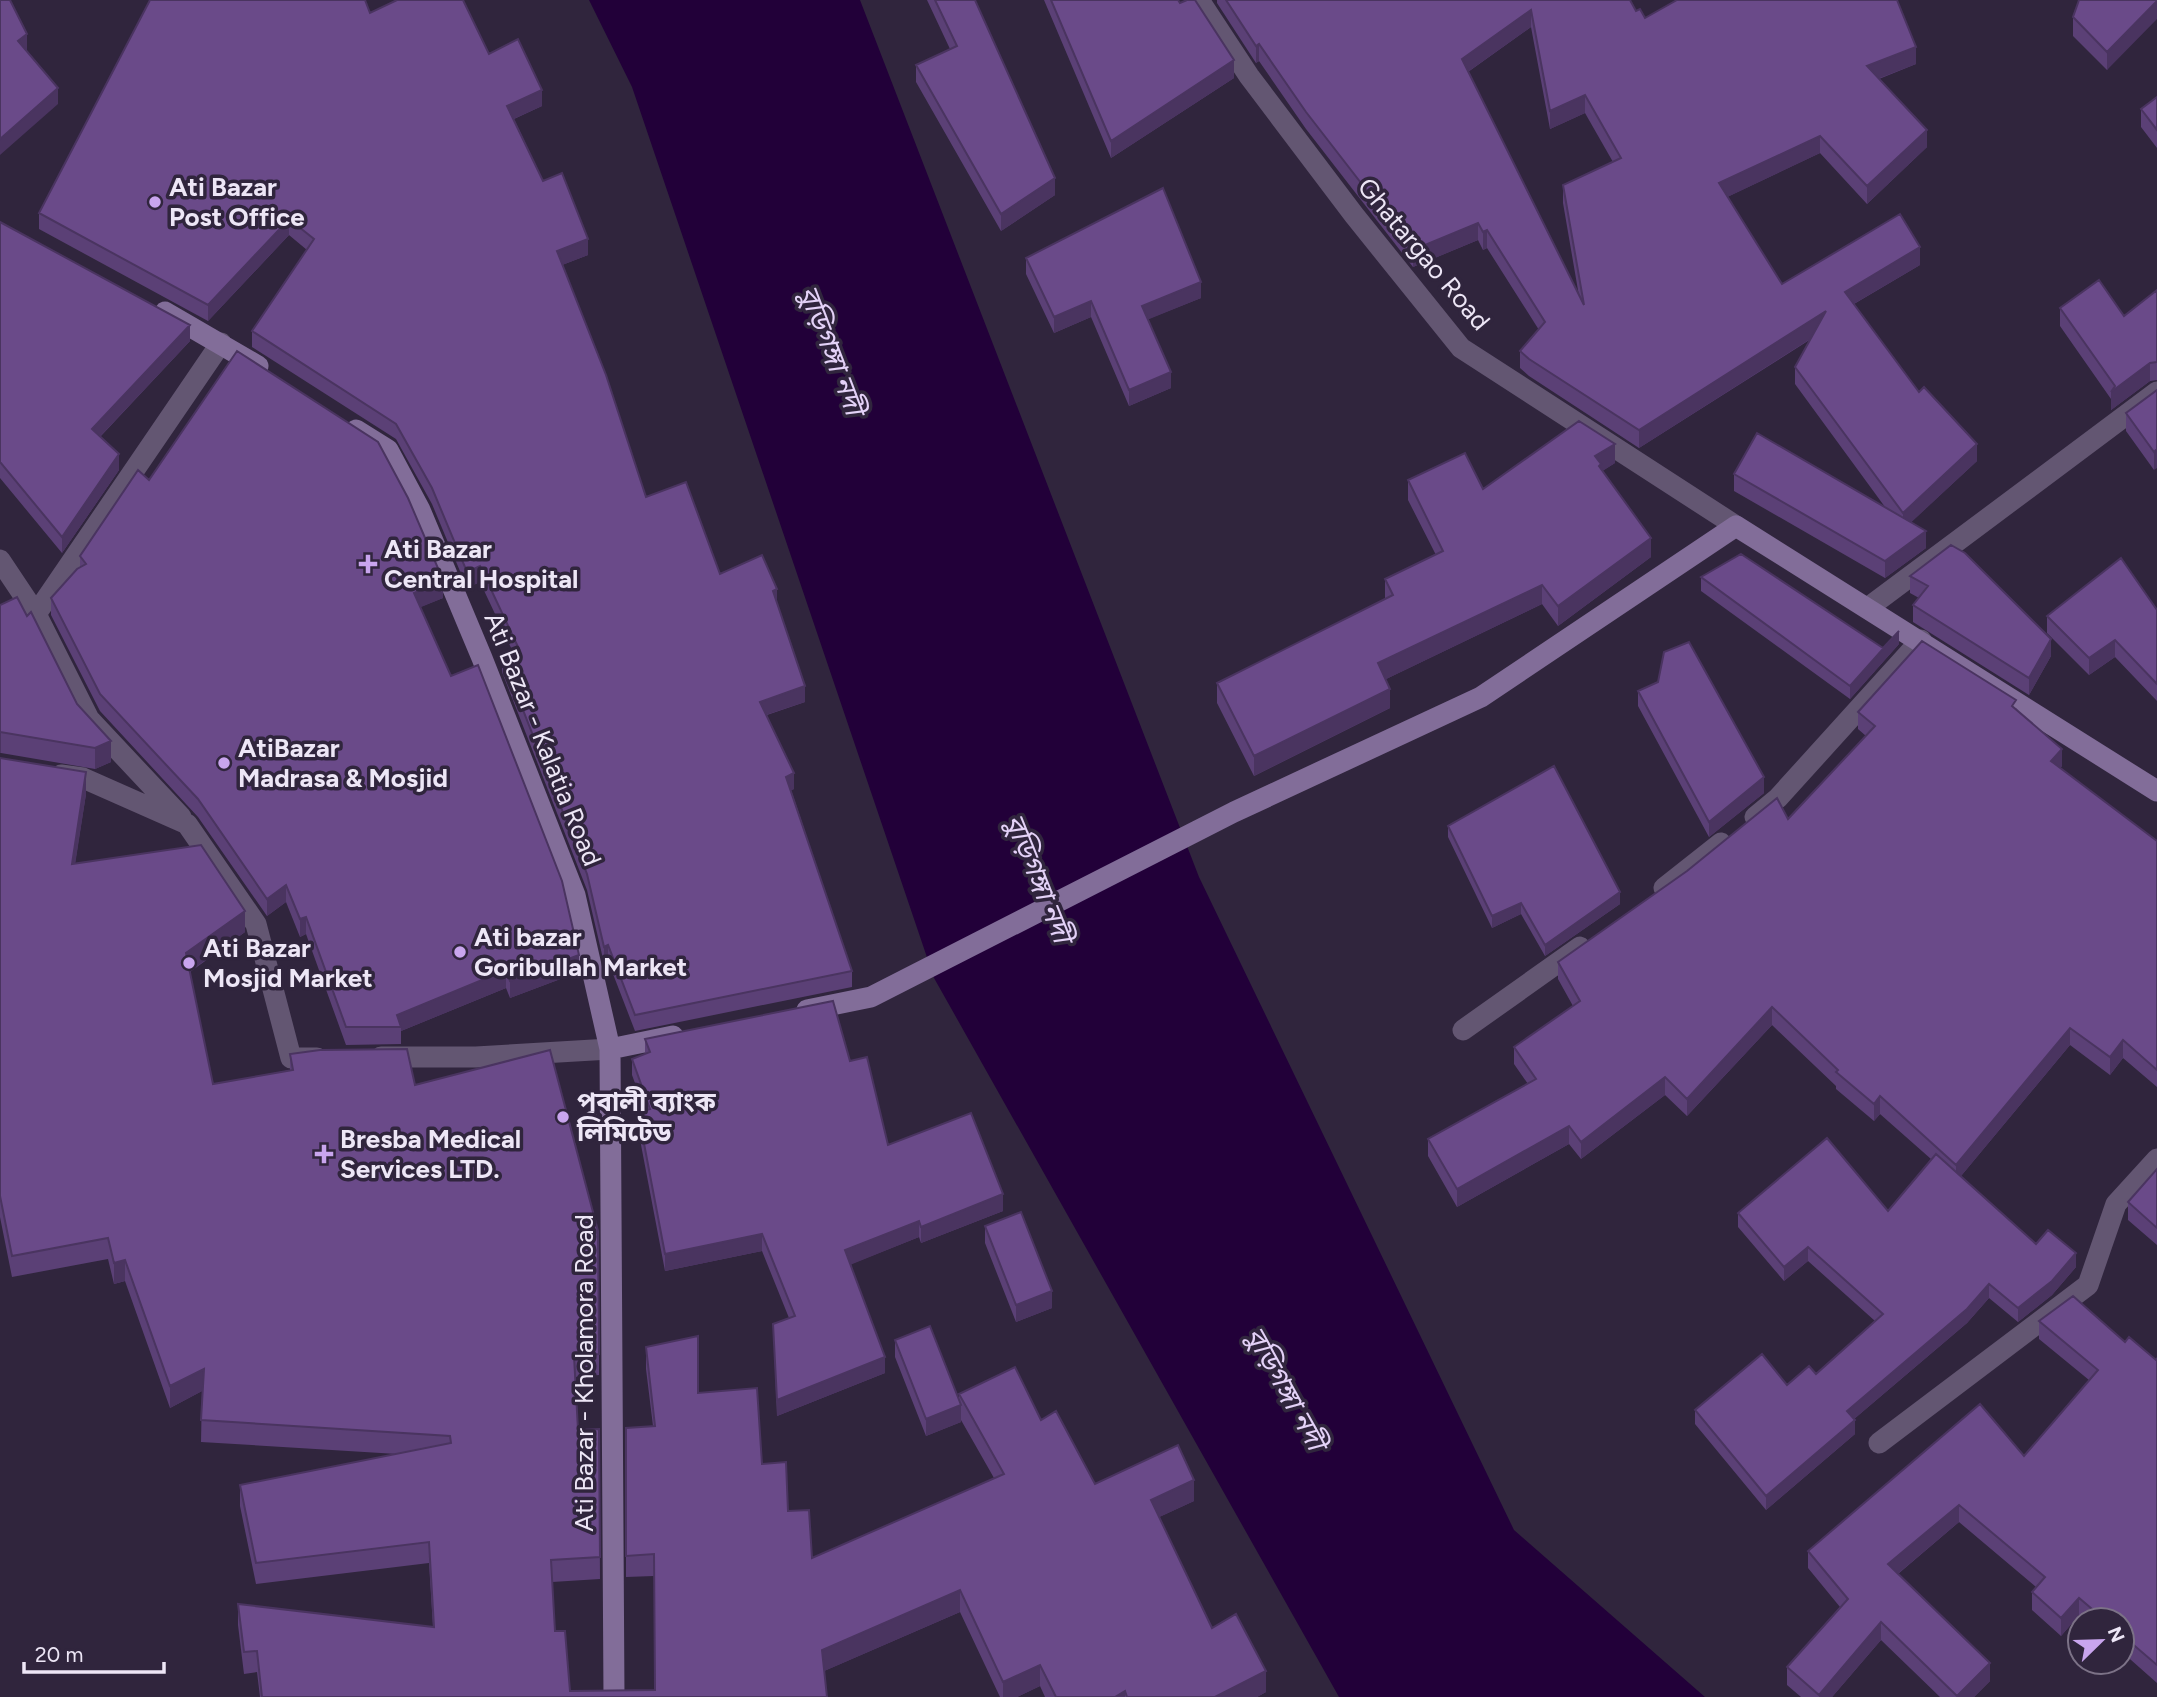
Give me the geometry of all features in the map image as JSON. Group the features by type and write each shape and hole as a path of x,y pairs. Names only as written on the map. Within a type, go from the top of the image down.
{"main road":[{"path":"150,304 221,342 276,378"},
{"name":"Ati Bazar - Kalatia Road","path":"343,421 387,450 436,547 575,895 610,1049"},
{"path":"780,1015 872,997 1234,812 1481,697 1737,526 2157,791"},
{"path":"610,1049 688,1033"},
{"name":"Ati Bazar - Kholamora Road","path":"610,1049 614,1697"}],"street":[{"name":"Ghatargao Road","path":"1199,0 1249,76 1354,215 1461,348 1737,526"},
{"path":"36,614 221,342"},
{"path":"1869,607 2157,392"},
{"path":"0,560 36,614 89,719 187,824 256,924 291,1058 476,1057 610,1049"},
{"path":"1644,902 1778,798 1921,640"},
{"path":"36,771 83,778 187,824"},
{"path":"1463,1030 1599,934"},
{"path":"1879,1443 2088,1285 2116,1204 2157,1159"}],"water":[{"name":"বুড়িগঙ্গা নদী","path":"589,0 860,0 1199,877 1514,1530 1705,1697 1339,1697 934,978 632,87"}],"building":[{"path":"0,0 10,0 27,34 18,41 58,88 0,139"},
{"path":"150,0 365,0 370,13 397,0 463,0 489,54 518,39 542,90 507,106 543,181 562,173 588,239 557,251 606,375 646,497 686,482 720,574 762,555 777,589 773,591 805,686 760,702 794,773 786,777 852,971 635,1015 608,945 604,947 587,874 502,656 519,649 480,566 467,572 432,488 396,424 252,331 314,239 289,219 208,305 39,213"},
{"path":"935,0 975,0 1055,178 1001,214 916,65 957,46"},
{"path":"1051,0 1178,0 1180,3 1195,0 1234,60 1111,141"},
{"path":"1226,0 1630,0 1636,11 1640,9 1645,18 1677,0 1897,0 1916,47 1867,66 1927,130 1867,186 1820,136 1719,183 1782,284 1900,214 1920,247 1845,292 1919,392 1924,387 1977,444 1903,513 1795,367 1826,311 1639,430 1520,351 1545,322 1487,230 1483,232 1478,223 1413,250 1306,112 1259,44 1256,46","holes":["1531,10 1550,111 1585,95 1621,158 1563,185 1584,305 1462,59"]},
{"path":"2079,0 2157,1 2107,52 2073,17"},
{"path":"2157,97 2157,130 2141,109"},
{"path":"1163,188 1201,282 1142,306 1171,372 1129,390 1091,301 1054,317 1026,258"},
{"path":"0,222 190,325 92,429 119,454 62,537 0,462"},
{"path":"2099,280 2124,316 2157,290 2157,362 2150,363 2111,392 2115,386 2060,308"},
{"path":"237,351 378,442 408,498 443,580 414,593 451,676 478,665 562,881 579,955 510,981 506,970 397,1015 401,1027 346,1027 306,917 300,919 286,885 267,899 198,799 100,694 51,598 77,569 86,564 80,556 138,470 149,480"},
{"path":"2157,390 2157,449 2154,452 2126,413"},
{"path":"1579,421 1615,444 1595,456 1601,464 1599,466 1651,538 1558,606 1542,585 1378,663 1390,689 1254,756 1217,683 1393,595 1385,579 1443,551 1408,480 1465,453 1483,489"},
{"path":"1757,433 1926,531 1885,561 1734,474"},
{"path":"1951,545 1965,553 2051,639 2029,678 1913,605 1928,586 1910,576"},
{"path":"1741,554 1883,648 1899,631 1850,686 1701,577"},
{"path":"2121,558 2157,610 2157,684 2115,640 2089,658 2047,616"},
{"path":"17,597 27,616 31,612 77,704 111,741 95,748 0,732 0,605"},
{"path":"1922,641 2016,700 2012,706 2062,749 2051,761 2157,841 2157,1070 2123,1040 2110,1057 2070,1028 1956,1165 1880,1096 1874,1104 1836,1072 1838,1070 1772,1007 1687,1099 1665,1077 1581,1142 1569,1126 1457,1189 1428,1139 1536,1079 1514,1047 1580,1001 1558,962 1687,871 1777,798 1788,819 1875,726 1858,712"},
{"path":"1689,642 1764,777 1709,822 1638,691 1658,682 1664,652"},
{"path":"0,758 86,772 72,864 201,845 245,911 186,953 213,1084 293,1070 290,1054 320,1050 407,1049 415,1085 550,1050 598,1231 599,1354 574,1356 578,1430 599,1429 600,1557 551,1560 555,1631 565,1631 570,1691 655,1690 654,1554 626,1556 626,1428 655,1426 646,1347 698,1336 698,1393 757,1388 762,1464 786,1462 788,1511 809,1510 812,1558 1004,1474 959,1394 1015,1367 1041,1420 1056,1411 1095,1484 1178,1445 1194,1480 1151,1500 1212,1628 1236,1614 1266,1671 1215,1697 1127,1697 1125,1691 1115,1697 1056,1697 1040,1665 1003,1682 960,1590 822,1650 827,1697 262,1697 257,1651 244,1652 238,1604 434,1627 429,1542 256,1563 240,1485 451,1443 450,1436 201,1420 204,1369 170,1386 125,1260 114,1263 108,1238 12,1256 0,1196"},
{"path":"1554,766 1620,892 1545,945 1521,903 1492,916 1448,826"},
{"path":"833,1001 850,1061 867,1057 888,1145 971,1113 1003,1194 921,1227 919,1221 845,1250 885,1357 777,1400 773,1324 795,1316 762,1234 665,1254 638,1112 650,1109 632,1059 650,1052 645,1039"},
{"path":"1827,1138 1888,1211 1936,1154 2036,1244 2048,1230 2076,1253 2052,1281 2018,1308 1989,1284 1967,1309 1847,1411 1855,1420 1766,1496 1695,1410 1762,1354 1787,1385 1809,1366 1816,1374 1883,1314 1808,1247 1784,1267 1738,1213"},
{"path":"2157,1169 2157,1228 2128,1202"},
{"path":"1021,1212 1052,1291 1016,1305 985,1226"},
{"path":"2073,1296 2125,1342 2129,1337 2156,1360 2157,1358 2157,1665 2136,1647 2136,1606 2088,1606 2079,1598 2072,1606 2066,1606 2066,1612 2061,1618 2032,1592 2045,1577 1959,1505 1888,1564 1990,1663 1957,1696 1881,1622 1819,1695 1787,1667 1848,1599 1808,1551 1980,1404 2024,1456 2098,1370 2039,1321"},
{"path":"930,1326 961,1405 926,1419 895,1340"}],"place":[{"name":"Ati Bazar Post Office","path":"155,202"},
{"name":"Ati Bazar Central Hospital","path":"368,564"},
{"name":"AtiBazar Madrasa & Mosjid","path":"224,763"},
{"name":"Ati bazar Goribullah Market","path":"460,952"},
{"name":"Ati Bazar Mosjid Market","path":"189,963"},
{"name":"পূবালী ব্যাংক লিমিটেড","path":"563,1117"},
{"name":"Bresba Medical Services LTD.","path":"324,1154"}]}
